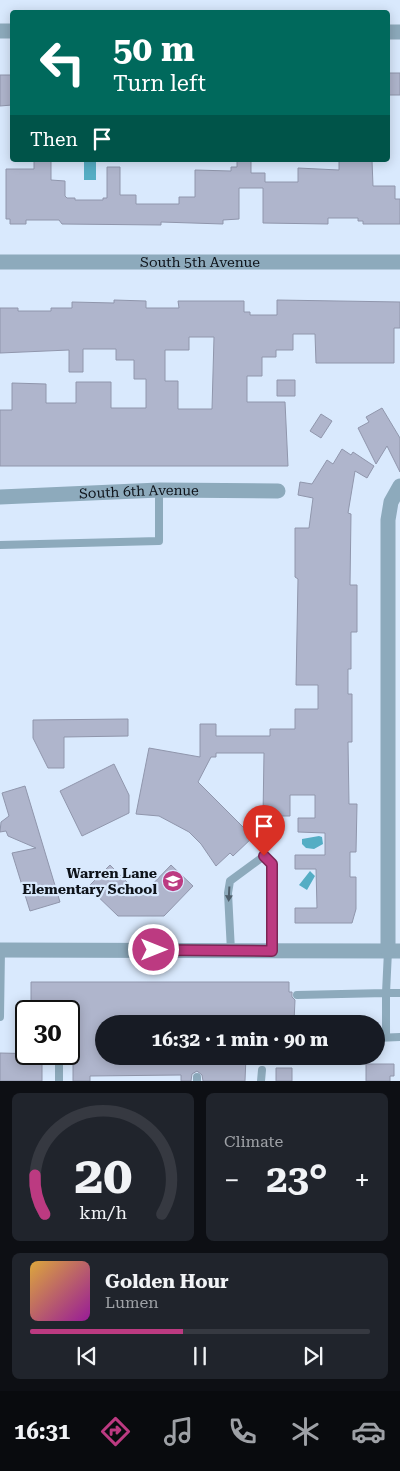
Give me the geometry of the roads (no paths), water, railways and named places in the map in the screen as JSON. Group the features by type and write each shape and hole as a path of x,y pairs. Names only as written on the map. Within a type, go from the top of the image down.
{"street":[{"name":"South 5th Avenue","path":"0,262 400,262"},
{"path":"0,950 394,951 388,520 392,502 399,487"},
{"name":"South 6th Avenue","path":"0,497 159,490 278,491"}],"lane":[{"path":"0,545 159,541 159,490"},
{"path":"231,951 228,893 230,881 264,856 272,864 272,951"},
{"path":"0,950 0,1017"},
{"path":"394,951 386,993 386,1037 400,1037"},
{"path":"297,995 400,993"},
{"path":"59,1065 59,1081"},
{"path":"261,1081 262,1070"}],"water":[{"path":"84,162 96,162 96,180 84,180"},
{"path":"322,837 323,844 314,849 306,848 302,844 302,839"},
{"path":"310,871 315,876 307,890 299,885"}],"place":[{"name":"Warren Lane Elementary School","path":"173,881"}]}
